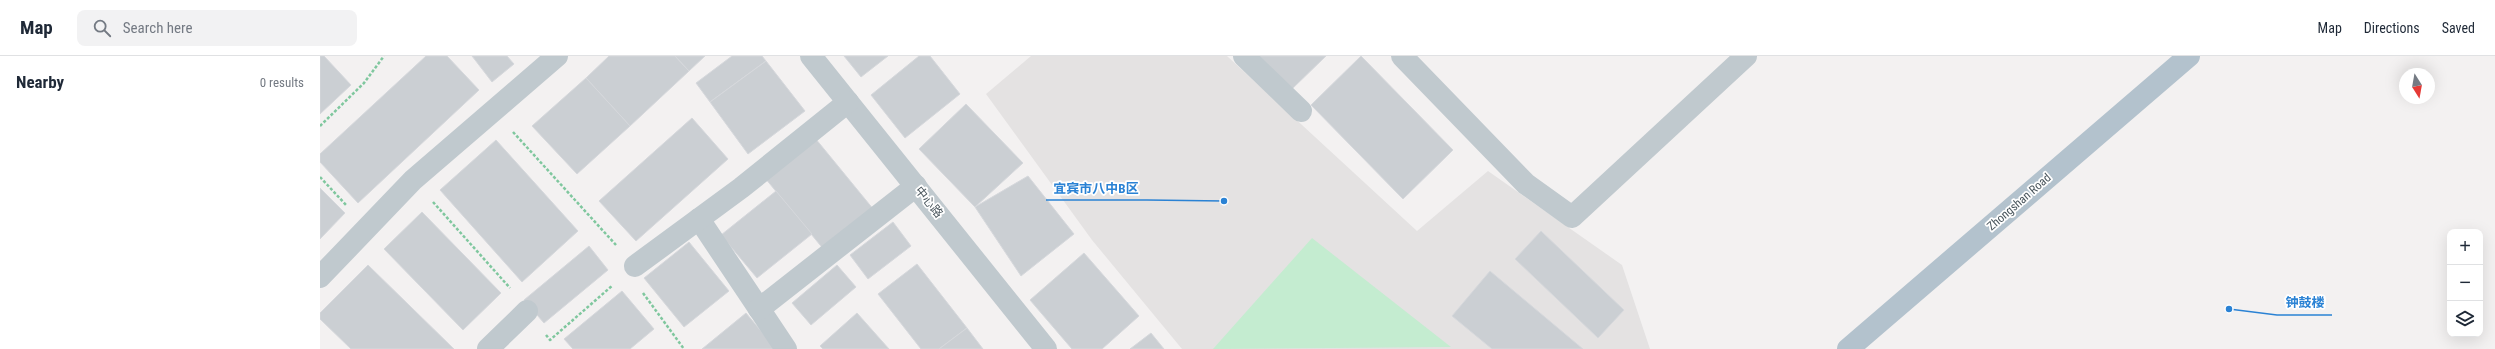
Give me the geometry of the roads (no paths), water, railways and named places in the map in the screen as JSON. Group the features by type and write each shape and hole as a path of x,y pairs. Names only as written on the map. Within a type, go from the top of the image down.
{"main road":[{"name":"Zhongshan Road","path":"1848,349 2189,56"}],"street":[{"path":"320,278 413,180 557,56"},
{"name":"中心路","path":"812,56 1046,349"},
{"path":"1244,56 1301,110"},
{"path":"1402,56 1526,184 1572,217 1746,56"},
{"path":"635,266 699,219 848,102"},
{"path":"759,309 916,186"},
{"path":"699,219 786,349"},
{"path":"488,349 527,311"}],"place":[{"name":"宜宾市八中B区","path":"1224,201"},
{"name":"钟鼓楼","path":"2229,309"}]}
